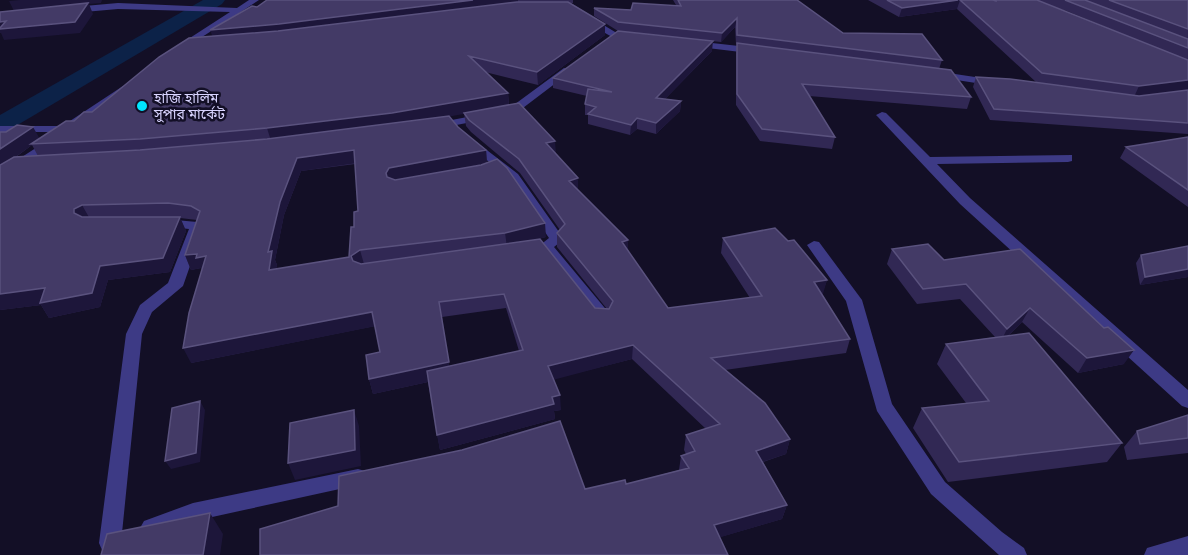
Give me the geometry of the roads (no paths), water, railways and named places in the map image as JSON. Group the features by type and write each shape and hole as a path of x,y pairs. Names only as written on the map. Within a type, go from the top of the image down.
{"street":[{"path":"209,43 181,48 255,0"},
{"path":"65,10 118,6 178,6 237,10"},
{"path":"581,15 615,35 626,37"},
{"path":"605,42 615,35"},
{"path":"684,43 765,52"},
{"path":"510,112 577,63"},
{"path":"929,73 1006,85"},
{"path":"0,177 129,84"},
{"path":"419,128 531,108"},
{"path":"882,115 965,201 1188,401"},
{"path":"455,122 465,136 514,177 557,239 546,246 527,249"},
{"path":"0,129 66,129"},
{"path":"926,161 1068,159"},
{"path":"21,164 43,163"},
{"path":"482,172 499,166"},
{"path":"107,549 134,334 146,309 174,286 197,226 153,224"},
{"path":"814,245 854,300 883,406 938,488 994,539 1016,555"},
{"path":"546,246 603,317"},
{"path":"107,549 193,512 373,474"},
{"path":"1155,555 1188,546"}],"waterway":[{"path":"0,125 216,0"}],"place":[{"name":"হাজি হালিম সুপার মার্কেট","path":"142,106"}]}
